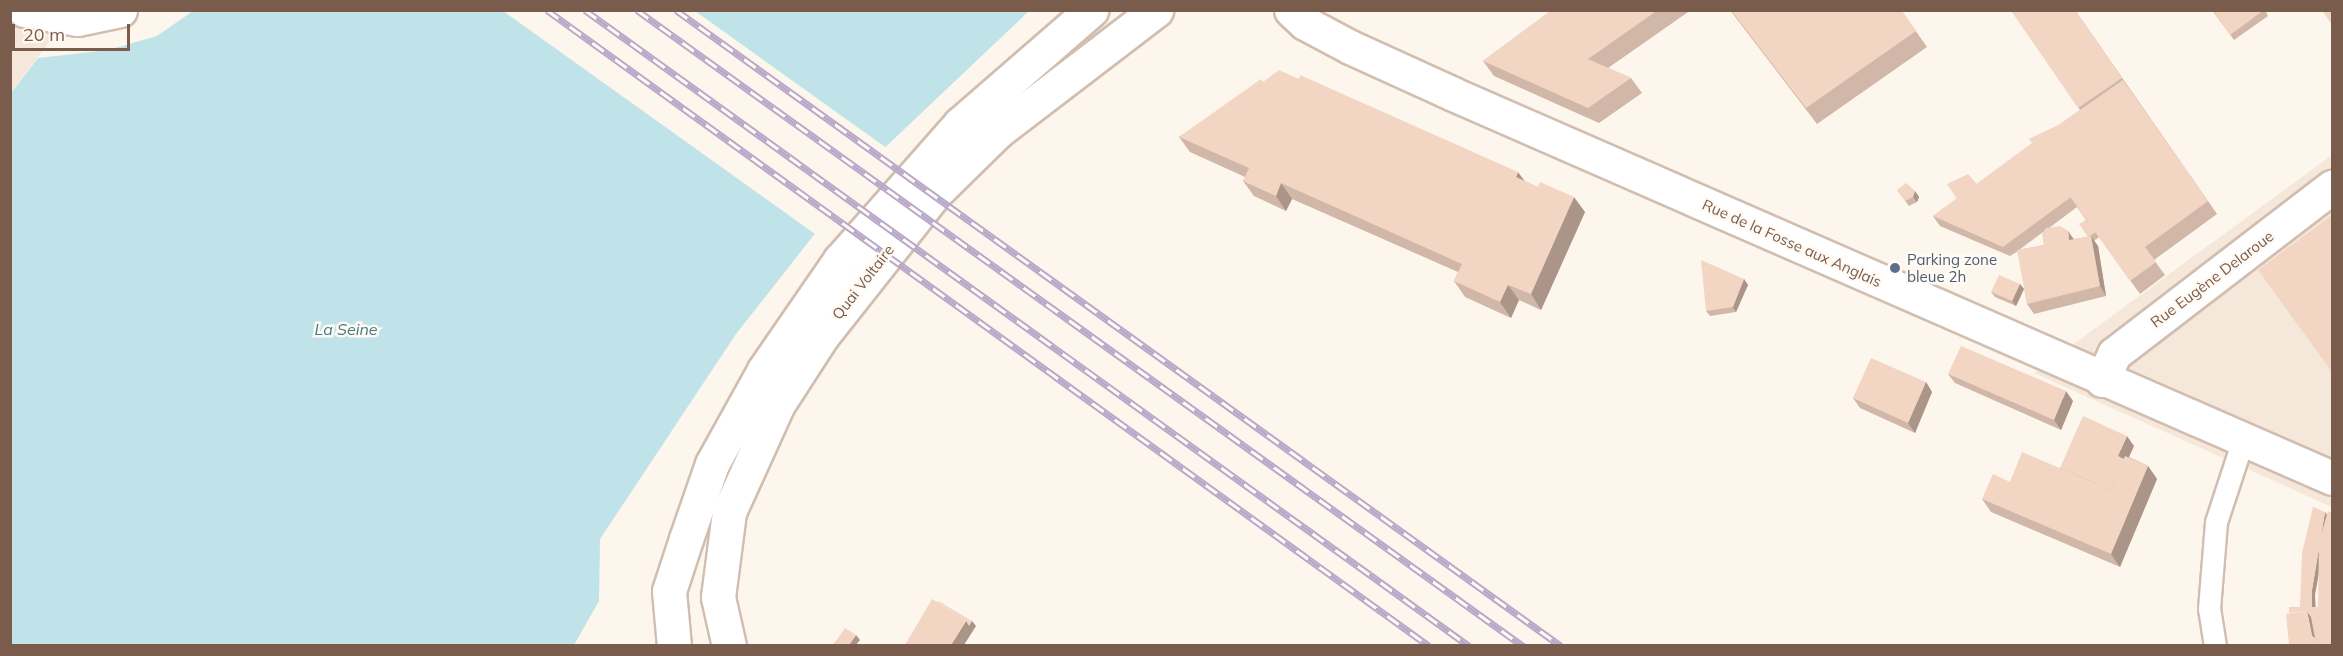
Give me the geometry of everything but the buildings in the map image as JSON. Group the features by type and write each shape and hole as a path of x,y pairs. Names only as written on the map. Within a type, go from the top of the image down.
{"street":[{"path":"24,10 77,19 120,10"},
{"name":"Quai Voltaire","path":"674,645 669,591 686,539 712,464 764,370 840,260 960,124 1090,10"},
{"name":"Quai Voltaire","path":"729,645 717,597 729,512 778,405 822,336 935,193 998,131 1156,10"},
{"name":"Rue de la Fosse aux Anglais","path":"1291,10 1305,23 1443,89 2102,380 2332,478"},
{"name":"Rue Eugène Delaroue","path":"2102,380 2114,354 2332,188"}],"lane":[{"path":"2215,645 2209,609 2216,522 2243,440"}],"shaded area":[{"path":"11,11 73,11 11,92"},
{"path":"2332,155 2332,507 2034,373"}],"water":[{"name":"La Seine","path":"193,11 1029,11 876,156 736,334 600,539 599,601 574,645 11,645 10,94 38,58 108,50 157,36"}],"pier":[{"path":"503,11 695,11 888,149 815,234"}],"railway":[{"path":"547,10 1429,646"},
{"path":"585,10 1469,646"},
{"path":"637,10 1523,646"},
{"path":"676,10 1561,646"}],"place":[{"name":"Parking zone bleue 2h","path":"1895,268"}]}
